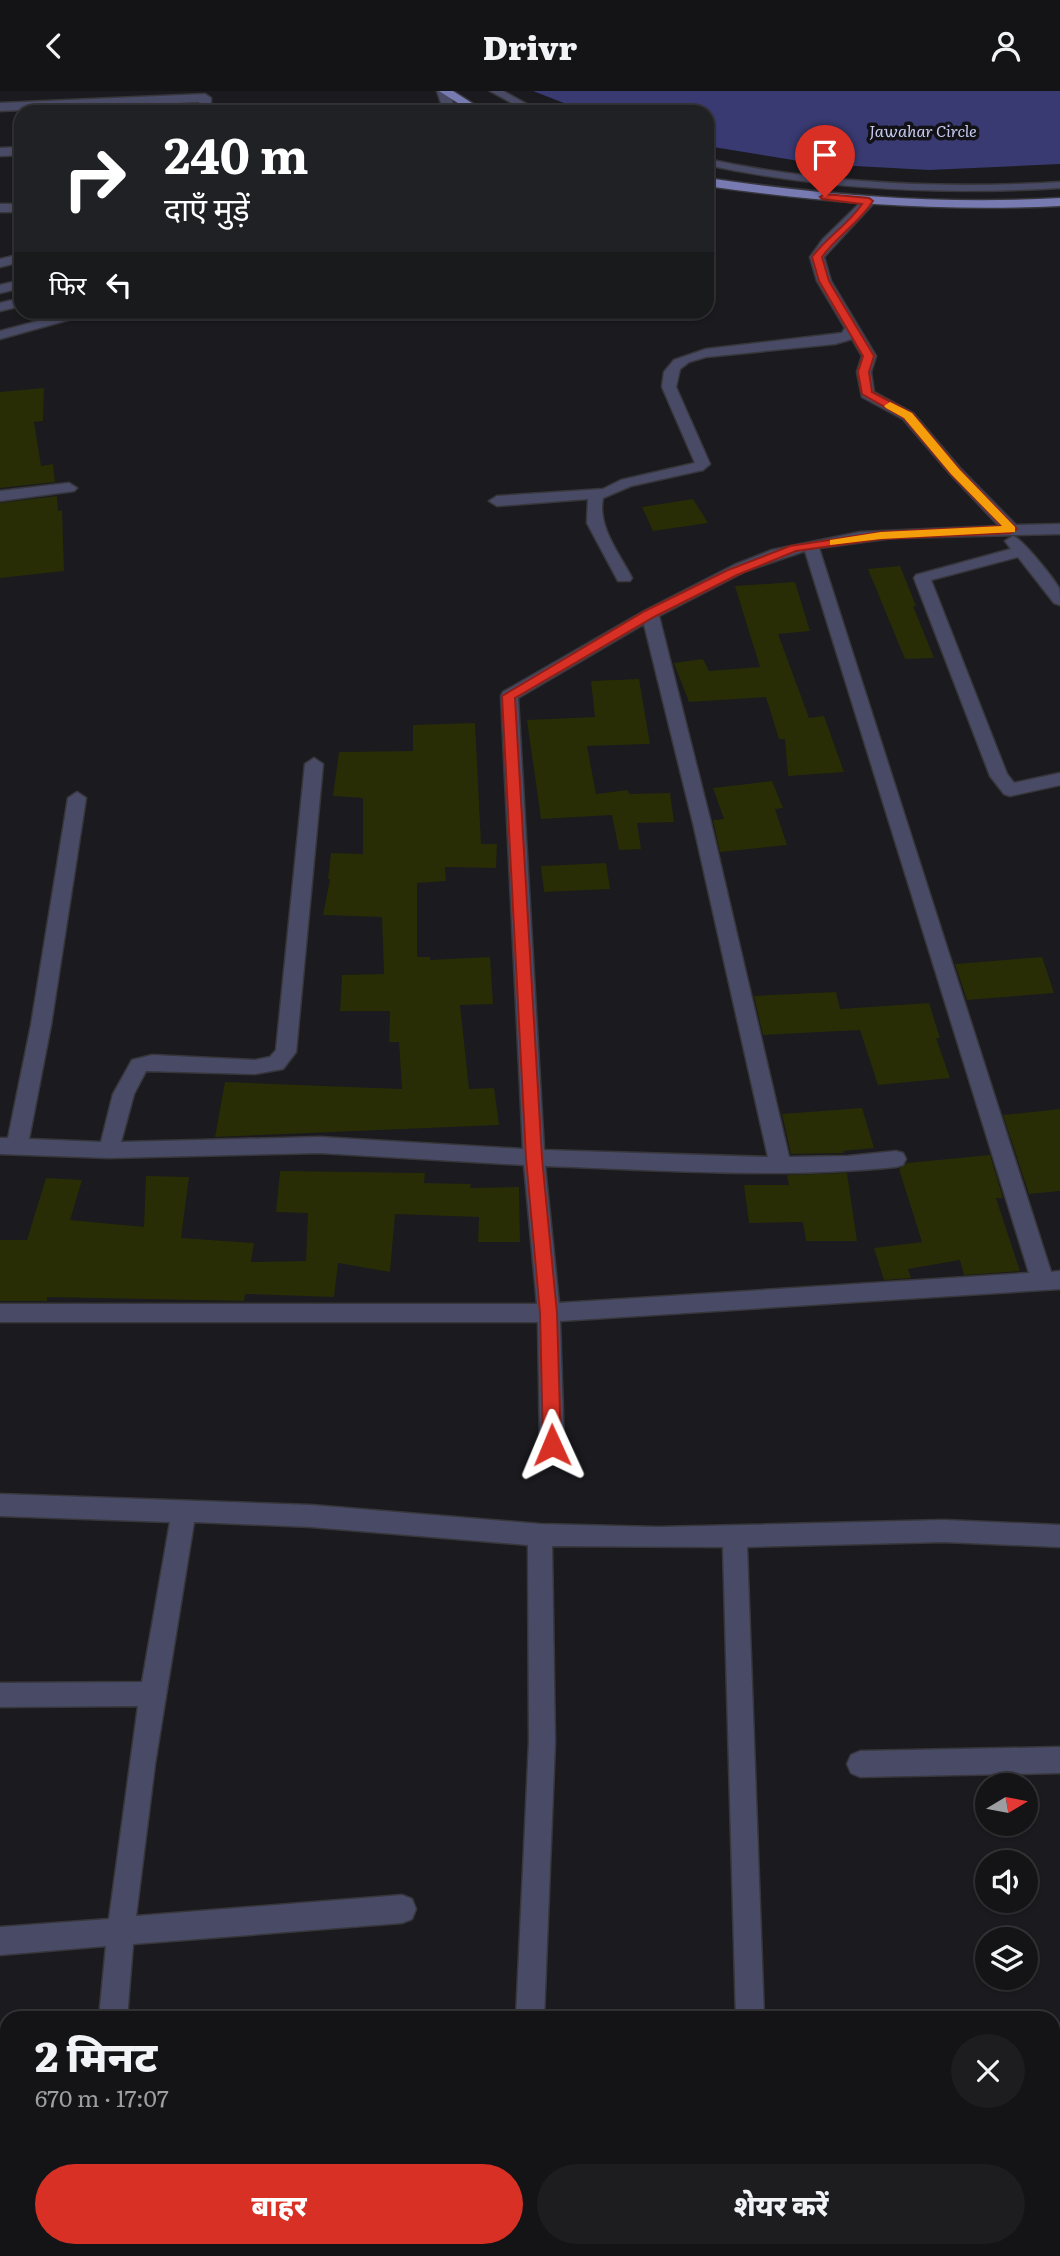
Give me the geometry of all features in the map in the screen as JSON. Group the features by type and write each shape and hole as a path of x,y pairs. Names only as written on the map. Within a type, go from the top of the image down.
{"main road":[{"path":"444,91 468,105"},
{"path":"714,182 781,193 869,201 1006,206 1060,202"}],"street":[{"path":"46,105 205,98 205,105"},
{"path":"869,201 859,215 829,242 817,257 824,281 869,356 864,372 867,394 908,416 1007,529 1060,600"},
{"path":"0,335 63,319"},
{"path":"497,501 606,493 626,483 703,464 669,387 669,374 673,366 685,359 706,353 835,341 848,336 852,328"},
{"path":"0,496 69,488"},
{"path":"592,493 596,495 593,509 596,523 624,578"},
{"path":"552,1445 549,1313 534,1158 509,696 650,614 733,573 794,548 881,535 1007,529 1057,533"},
{"path":"0,1313 549,1313 1052,1281 811,546"},
{"path":"1022,551 922,578 999,776 1010,790 1060,779"},
{"path":"650,614 702,823 780,1165"},
{"path":"109,1150 120,1105 132,1073 139,1065 152,1062 255,1067 276,1064 286,1052 314,764"},
{"path":"77,798 41,1025 8,1146 109,1150 320,1145 534,1158 780,1165 848,1164 896,1159"},
{"path":"0,1505 311,1516 540,1535 658,1538 944,1531 1060,1536"},
{"path":"114,2011 120,1931 152,1694 184,1513"},
{"path":"530,2011 542,1742 540,1535"},
{"path":"735,1536 750,2011"},
{"path":"0,1695 152,1694"},
{"path":"860,1764 1060,1760"},
{"path":"0,1941 402,1909"}],"lane":[{"path":"495,91 522,105"},
{"path":"714,164 744,171 863,187 909,189 1060,185"}],"green space":[{"name":"Jawahar Circle","path":"533,91 1060,91 1060,164 929,170 818,164 714,147 714,105 569,105"}],"building":[{"path":"44,388 43,421 34,422 41,466 53,464 55,482 0,488 0,392"},
{"path":"57,496 58,511 62,510 64,571 0,578 0,503"},
{"path":"693,499 708,523 653,531 642,507"},
{"path":"900,566 934,658 905,659 868,569"},
{"path":"795,582 810,631 778,634 809,718 824,716 844,772 788,776 785,739 779,739 766,697 689,702 674,663 703,659 709,671 760,667 735,586"},
{"path":"639,679 650,744 587,746 596,794 628,790 629,794 670,793 674,822 637,823 641,849 619,850 612,815 541,819 527,720 595,717 591,681"},
{"path":"475,723 481,844 497,844 496,868 445,867 446,881 417,883 417,957 430,957 430,960 490,957 493,1004 460,1005 469,1089 494,1088 499,1125 215,1137 225,1082 402,1089 399,1042 389,1042 390,1011 340,1011 342,975 384,974 382,917 323,915 330,879 331,853 363,854 363,798 333,796 339,752 413,751 413,725"},
{"path":"772,781 783,808 775,809 787,845 720,852 713,820 724,819 713,788"},
{"path":"606,863 610,889 544,892 541,866"},
{"path":"1042,957 1054,993 967,1000 955,964"},
{"path":"836,992 840,1009 929,1003 940,1038 936,1038 950,1078 878,1085 860,1030 763,1035 754,996"},
{"path":"862,1108 874,1148 843,1151 844,1153 791,1154 782,1114"},
{"path":"1060,1109 1060,1191 1029,1194 1003,1115"},
{"path":"990,1155 1003,1198 996,1198 1020,1271 964,1275 960,1260 908,1269 911,1278 884,1280 874,1248 922,1242 899,1169 907,1163"},
{"path":"280,1171 425,1173 424,1183 471,1184 470,1188 519,1187 520,1242 478,1242 479,1217 395,1214 390,1272 338,1263 334,1297 245,1294 244,1301 47,1297 47,1301 0,1301 0,1240 27,1240 46,1178 82,1180 70,1220 144,1227 146,1176 189,1177 181,1238 254,1243 251,1262 306,1261 308,1213 276,1212"},
{"path":"847,1173 857,1241 806,1241 803,1222 749,1223 744,1185 789,1185 787,1175"}],"slow traffic":[{"path":"834,542 881,535 1011,529 955,471 908,416 890,406"}],"route":[{"path":"552,1445 549,1313 534,1158 509,696 650,614 733,573 794,548 881,535 1011,529 955,471 908,416 867,394 864,372 869,356 824,281 817,257 821,249 859,215 869,201 825,197"}]}
